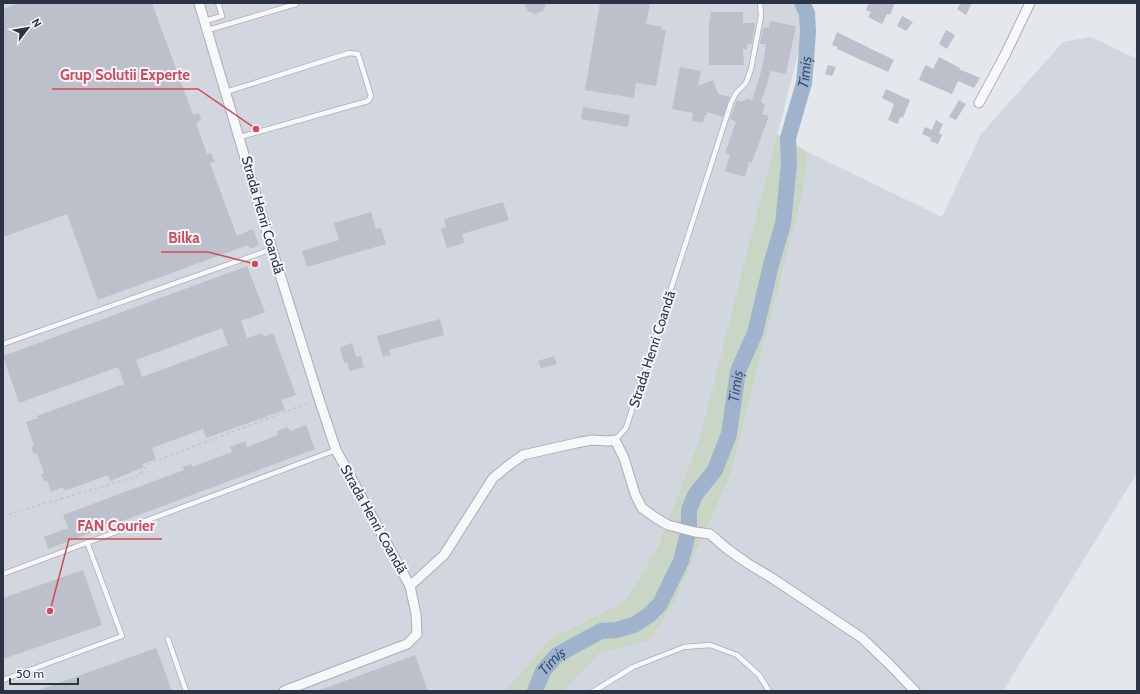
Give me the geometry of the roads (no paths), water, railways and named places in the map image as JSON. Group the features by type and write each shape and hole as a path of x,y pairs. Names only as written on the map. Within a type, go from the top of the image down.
{"street":[{"name":"Strada Henri Coandă","path":"199,3 272,248 336,450 410,586 444,555 494,478 509,465 523,456 538,452 592,440 615,440"},
{"path":"978,103 1005,55 1030,3"},
{"path":"615,440 624,458 635,494 642,508 668,525 710,534 747,563 862,638 915,691"},
{"path":"284,691 407,644 417,634 416,614 410,586"}],"lane":[{"path":"205,21 222,16 218,3"},
{"name":"Strada Henri Coandă","path":"615,440 626,428 731,103 736,93 746,83 751,69 761,16 760,3"},
{"path":"208,30 296,4"},
{"path":"226,92 349,53 358,54 371,96 368,101 240,137"},
{"path":"3,344 272,248"},
{"path":"3,574 336,450"},
{"path":"3,680 122,636 87,542"},
{"path":"168,639 186,691"},
{"path":"594,691 633,667 684,647 710,645 737,655 759,675 769,691"}],"waterway":[{"name":"Timiș","path":"535,691 543,671 557,655 601,631 616,630 634,625 649,615 660,604 681,561 689,530 689,510 695,495 715,470 729,434 738,371 755,333 771,265 783,224 789,163 788,138 804,83 806,61 808,31 807,13 802,3"}],"place":[{"name":"Grup Solutii Experte","path":"256,129"},
{"name":"Bilka","path":"255,264"},
{"name":"FAN Courier","path":"50,611"}]}
